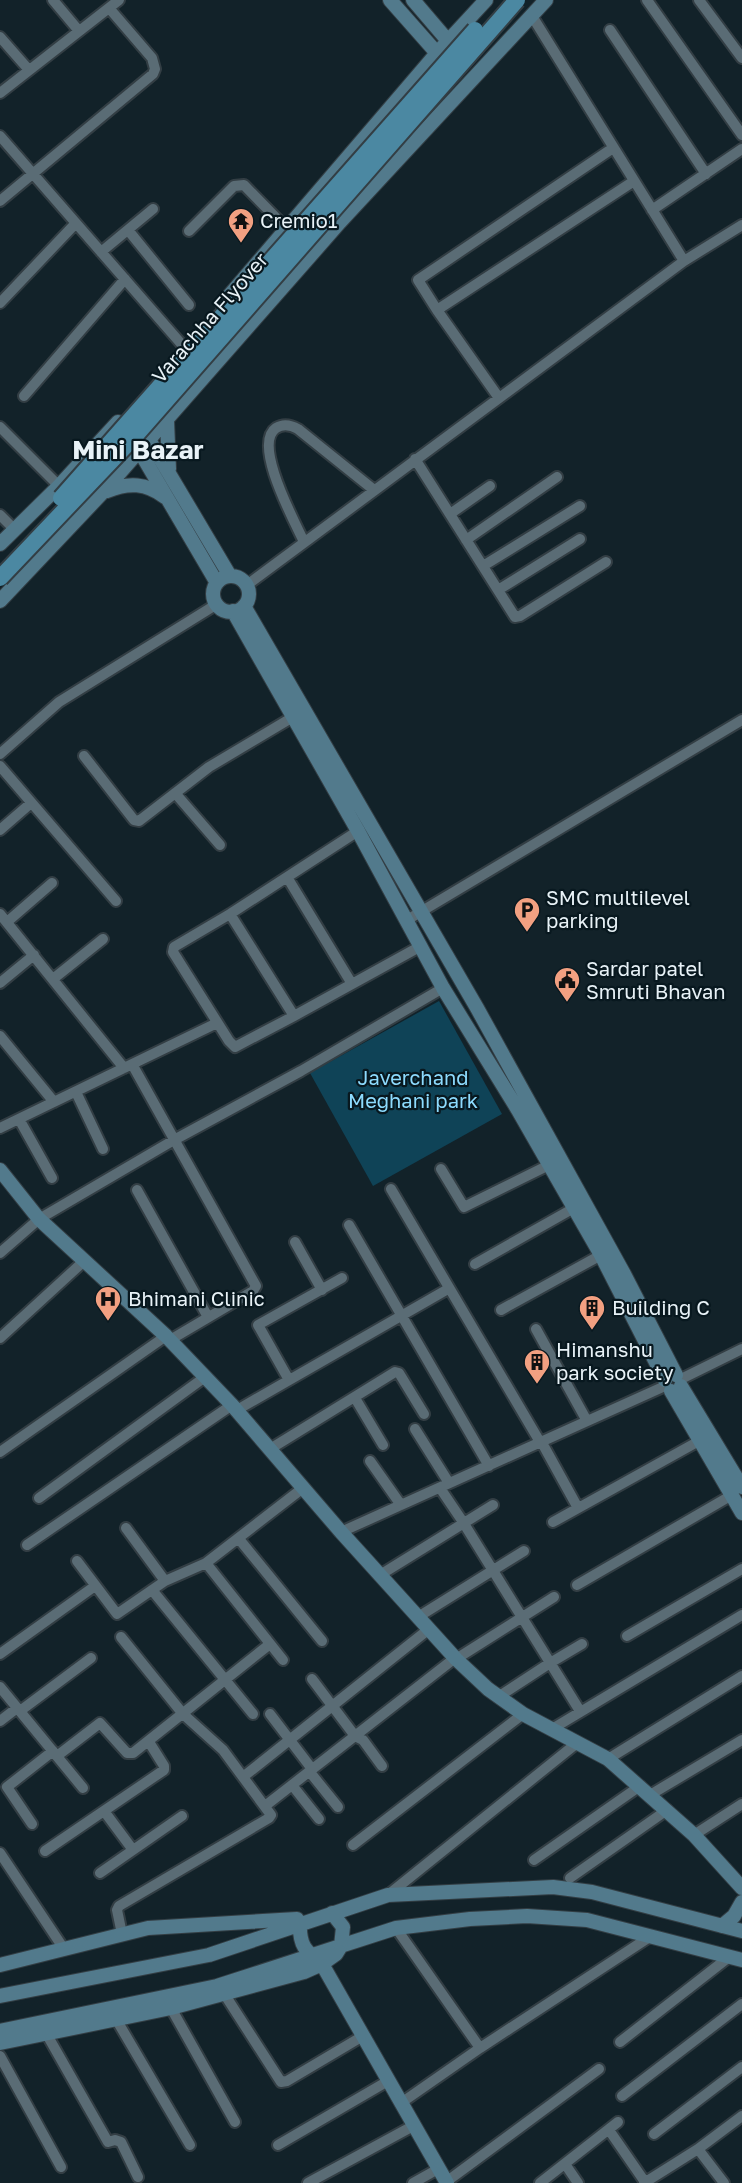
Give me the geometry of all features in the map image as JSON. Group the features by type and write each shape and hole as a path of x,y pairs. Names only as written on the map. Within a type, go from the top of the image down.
{"main road":[{"name":"Varachha Flyover","path":"0,562 69,490 502,0"},
{"name":"Varachha Flyover","path":"0,578 136,435 517,0"}],"street":[{"path":"53,0 79,31"},
{"path":"0,93 119,0"},
{"path":"390,0 437,53 472,80"},
{"path":"413,0 448,42 472,80"},
{"path":"0,544 59,486 130,409 437,53 486,0"},
{"path":"0,601 140,452 340,222 546,0"},
{"path":"647,0 742,135"},
{"path":"699,0 742,58"},
{"path":"0,201 153,74 155,69 152,58 109,8"},
{"path":"532,16 684,261"},
{"path":"610,30 706,174"},
{"path":"0,37 29,70"},
{"path":"0,136 184,347"},
{"path":"499,398 418,280 613,148"},
{"path":"652,210 742,150"},
{"path":"437,310 634,182"},
{"path":"189,231 234,186 241,184 287,229"},
{"path":"101,252 153,209"},
{"path":"0,303 75,223"},
{"path":"247,585 684,261 742,225"},
{"path":"128,230 189,305"},
{"path":"24,396 125,279"},
{"path":"130,409 230,576"},
{"path":"119,420 218,583"},
{"path":"167,420 169,472"},
{"path":"304,542 275,476 269,438 273,430 283,424 292,425 374,490"},
{"path":"0,427 59,486"},
{"path":"415,459 513,614 518,617 606,562"},
{"path":"466,540 557,477"},
{"path":"103,492 117,486 135,484 155,490 169,500"},
{"path":"450,514 490,486"},
{"path":"483,566 580,506"},
{"path":"0,515 15,529"},
{"path":"498,590 580,539"},
{"path":"230,576 239,577 247,585 249,596 238,609 224,610 217,604 214,593 218,583 230,576"},
{"path":"0,754 59,702 217,604"},
{"path":"238,609 293,717 443,988 574,1208 739,1499"},
{"path":"238,609 422,911 624,1274 699,1442 739,1499"},
{"path":"84,756 134,820 142,820 209,767 293,717"},
{"path":"407,920 742,720"},
{"path":"0,766 116,902"},
{"path":"175,794 220,845"},
{"path":"0,830 32,803"},
{"path":"358,831 230,914 174,947 173,951 217,1023 235,1047 421,946"},
{"path":"287,877 352,984"},
{"path":"0,1452 168,1338 253,1291 255,1286 174,1140 128,1066 3,918 52,884"},
{"path":"230,914 294,1016"},
{"path":"53,979 103,939"},
{"path":"0,983 34,956"},
{"path":"0,1253 39,1219 443,988"},
{"path":"0,1128 217,1023"},
{"path":"0,1036 54,1102"},
{"path":"76,1092 103,1149"},
{"path":"19,1119 52,1178"},
{"path":"441,1169 464,1207 549,1165"},
{"path":"2,1179 83,1262 168,1338 235,1408 341,1532 455,1659 498,1697 523,1714 609,1758 694,1835 742,1888"},
{"path":"391,1189 578,1508"},
{"path":"137,1190 208,1317"},
{"path":"475,1264 574,1208"},
{"path":"349,1225 489,1466"},
{"path":"294,1242 322,1290"},
{"path":"501,1310 600,1255"},
{"path":"0,1338 83,1262"},
{"path":"289,1380 258,1325 342,1278"},
{"path":"27,1545 235,1408 289,1380 448,1289"},
{"path":"536,1329 587,1421"},
{"path":"341,1532 673,1383 742,1349"},
{"path":"270,1449 397,1371 424,1414"},
{"path":"39,1498 205,1377"},
{"path":"355,1398 383,1445"},
{"path":"415,1429 463,1522 580,1711"},
{"path":"553,1522 699,1442"},
{"path":"370,1461 401,1505"},
{"path":"77,1561 117,1614 165,1581 206,1563 303,1488"},
{"path":"577,1585 739,1499"},
{"path":"380,1575 493,1505"},
{"path":"126,1528 165,1581"},
{"path":"239,1539 322,1641"},
{"path":"418,1617 524,1551"},
{"path":"206,1563 283,1660"},
{"path":"627,1636 742,1569"},
{"path":"0,1654 95,1586"},
{"path":"152,1590 253,1714"},
{"path":"265,1806 455,1659 554,1598"},
{"path":"552,1728 742,1615"},
{"path":"243,1777 429,1629"},
{"path":"121,1637 183,1714 223,1750 270,1813 269,1818 119,1906 117,1910 122,1934"},
{"path":"32,1824 7,1787 100,1723 129,1754 133,1753 270,1644"},
{"path":"498,1697 582,1644"},
{"path":"0,1721 91,1658"},
{"path":"609,1758 742,1676"},
{"path":"312,1679 355,1736 363,1740 382,1766"},
{"path":"0,1687 83,1788"},
{"path":"270,1714 338,1807"},
{"path":"353,1845 523,1714"},
{"path":"534,1860 645,1790 742,1740"},
{"path":"45,1851 164,1770 164,1766 149,1742"},
{"path":"388,1895 577,1743"},
{"path":"292,1785 320,1819"},
{"path":"694,1835 742,1804"},
{"path":"570,1878 667,1810"},
{"path":"104,1811 133,1850"},
{"path":"100,1873 182,1816"},
{"path":"0,1853 64,1949"},
{"path":"0,1996 209,1955 388,1895 554,1887 592,1892 742,1931"},
{"path":"722,1926 734,1916 742,1902"},
{"path":"0,2031 217,1986 317,1960 330,1960 341,1946 343,1927 332,1913"},
{"path":"341,1946 396,1928 470,1919 526,1916 587,1920 735,1959"},
{"path":"0,1965 147,1928 317,1917"},
{"path":"300,1923 299,1940 317,1960 446,2182 599,2069"},
{"path":"396,1928 480,2048"},
{"path":"401,2103 480,2048 651,1936"},
{"path":"620,2042 735,1959"},
{"path":"0,2043 225,1995 304,1972 317,1960"},
{"path":"225,1995 281,2082 287,2082 363,2036"},
{"path":"622,2096 742,2004"},
{"path":"171,2008 235,2122"},
{"path":"116,2019 190,2145"},
{"path":"46,2033 108,2142 115,2140 121,2142 138,2177"},
{"path":"0,2056 61,2167"},
{"path":"654,2134 742,2067"},
{"path":"278,2145 388,2081"},
{"path":"609,2130 645,2182 698,2149 742,2116"},
{"path":"540,2183 618,2122"},
{"path":"308,2183 413,2126"},
{"path":"698,2149 724,2183"},
{"path":"564,2164 578,2183"},
{"path":"413,2183 438,2169"}],"green space":[{"name":"Javerchand Meghani park","path":"439,1001 502,1114 373,1186 310,1073"}],"place":[{"name":"Cremio1","path":"241,244"},
{"name":"SMC multilevel parking","path":"527,933"},
{"name":"Sardar patel Smruti Bhavan","path":"567,1003"},
{"name":"Bhimani Clinic","path":"108,1322"},
{"name":"Building C","path":"592,1331"},
{"name":"Himanshu park society","path":"537,1385"}],"district":[{"name":"Mini Bazar","path":"138,450"}]}
